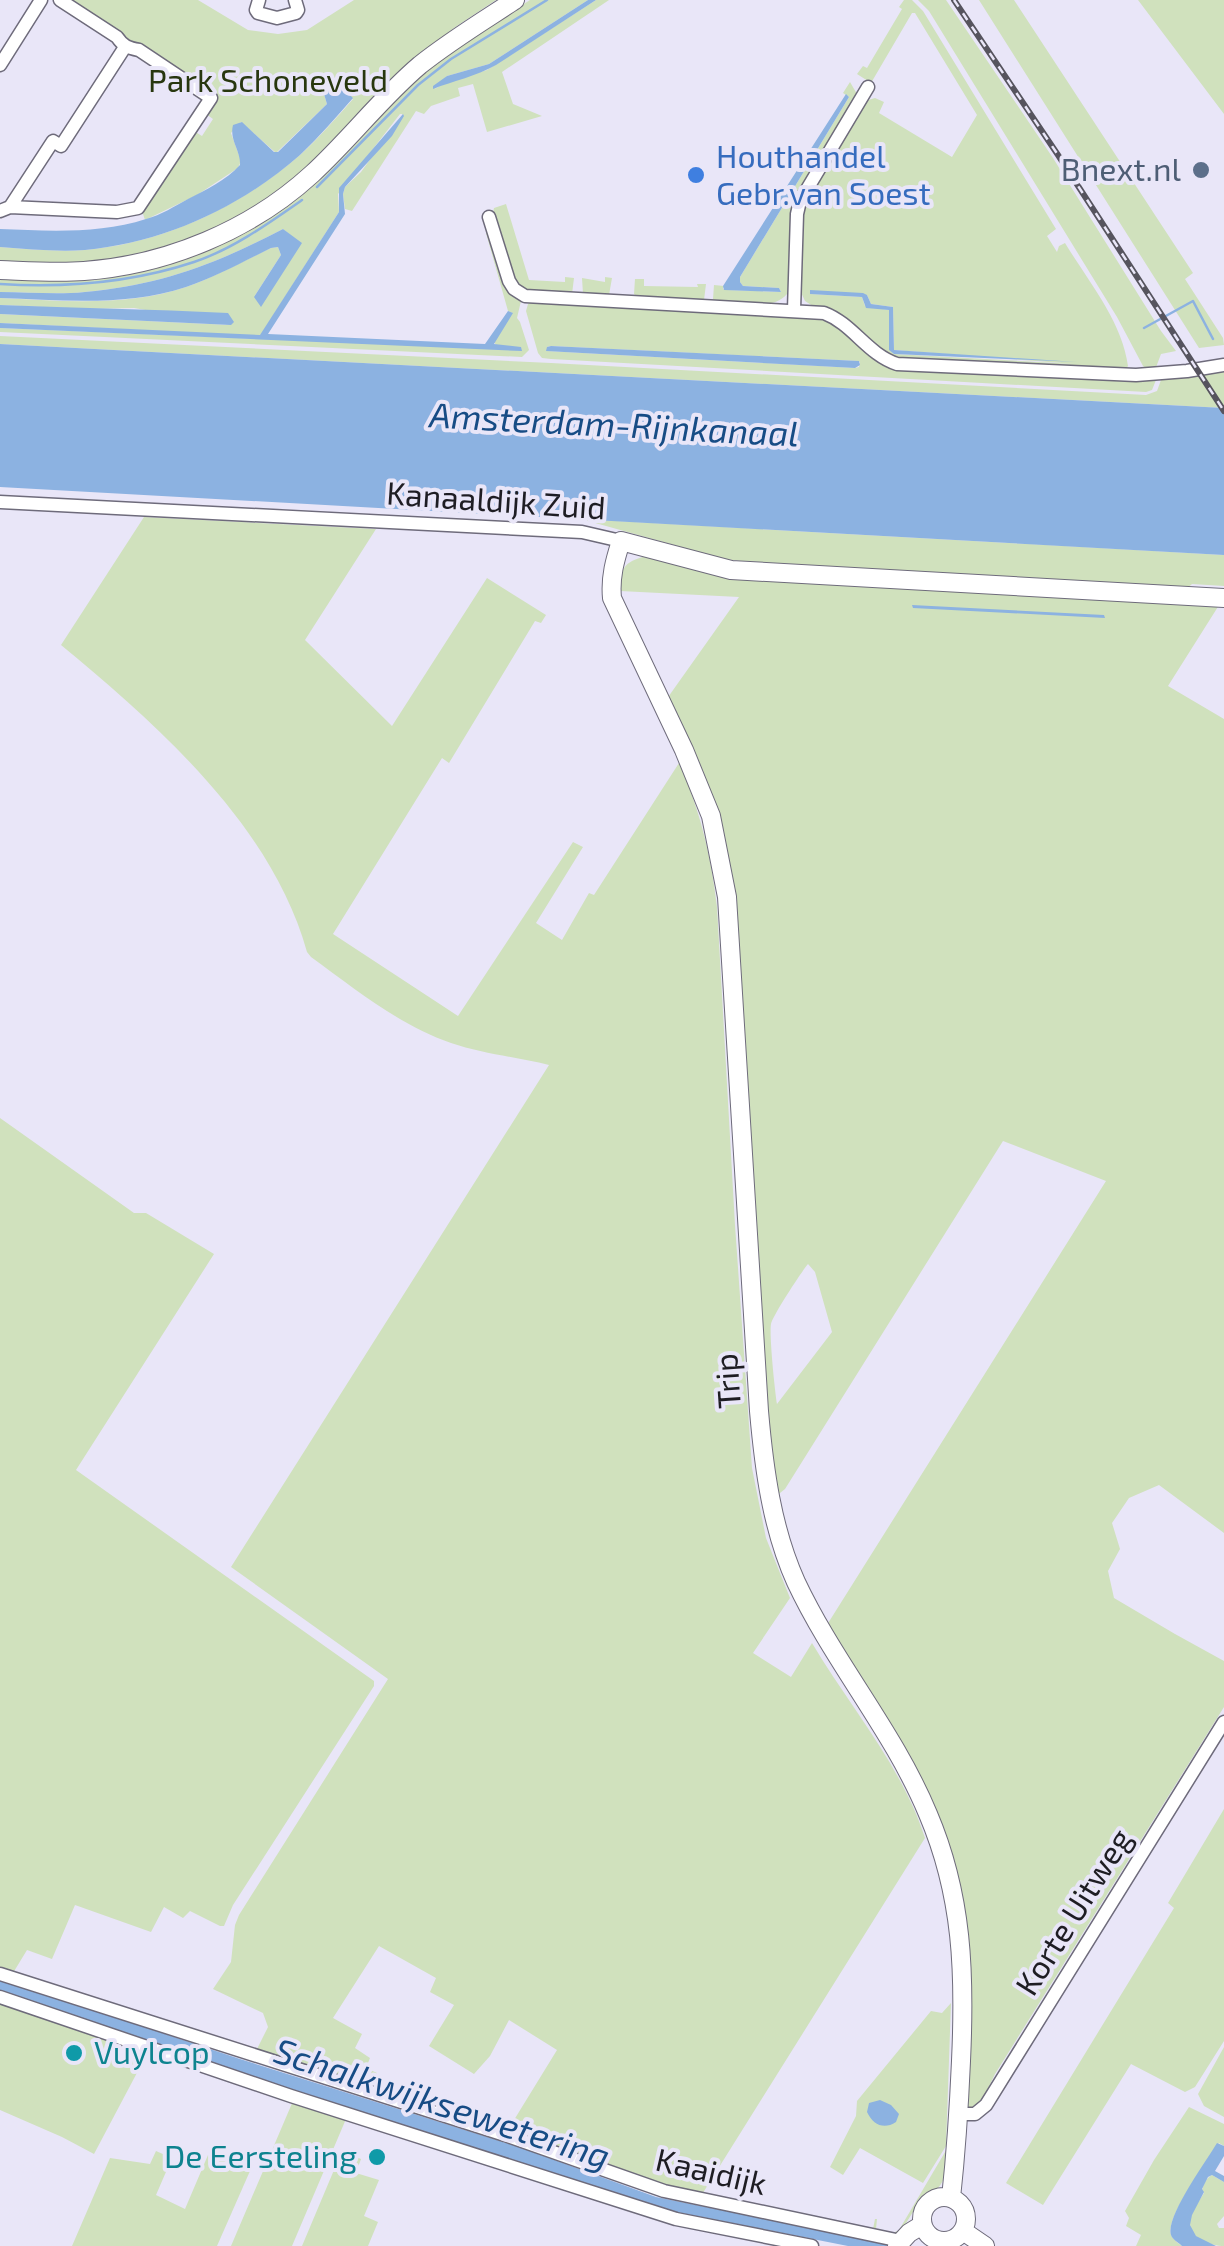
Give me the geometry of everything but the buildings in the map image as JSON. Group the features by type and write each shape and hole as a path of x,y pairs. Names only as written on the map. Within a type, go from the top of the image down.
{"street":[{"path":"0,65 41,0"},
{"path":"5,209 117,212 138,208 211,98 60,0"},
{"path":"259,0 258,14 277,18 296,13 296,0"},
{"path":"0,270 81,272 136,264 206,242 239,225 308,178 418,67 515,0"},
{"path":"5,209 53,141 61,146 126,46"},
{"path":"794,310 800,201 868,87"},
{"path":"489,217 509,281 526,296 824,313 840,320 878,355 897,364 1136,375 1224,364"},
{"name":"Kanaaldijk Zuid","path":"0,502 582,532 731,570 1224,598"},
{"name":"Trip","path":"621,540 610,583 612,598 711,816 727,896 759,1412 774,1514 795,1580 815,1620 914,1782 943,1853 953,1890 964,2002 951,2198"},
{"name":"Korte Uitweg","path":"959,2114 975,2114 986,2105 1224,1722"},
{"name":"Kaaidijk","path":"0,1974 505,2135 664,2191 899,2244"},
{"path":"0,1997 676,2219 812,2246"},
{"path":"937,2198 951,2198 961,2205 966,2224 954,2240 939,2242 926,2234 922,2214 937,2198"},
{"path":"899,2244 922,2225"},
{"path":"963,2231 985,2246"}],"green space":[{"name":"Park Schoneveld","path":"68,0 198,0 248,30 278,34 307,30 354,0 496,0 415,61 326,153 265,203 188,243 100,264 0,265 0,247 64,251 114,246 172,231 200,219 277,174 353,99 320,81 327,104 276,153 241,122 231,133 241,161 238,168 197,195 145,220 142,211 194,131 202,136 213,119 206,114 216,96"},
{"path":"530,0 588,0 489,64 447,76 435,89 487,70 596,0 609,0 502,72 513,104 542,116 487,132 473,84 458,88 460,96 431,106 424,114 416,111 352,211 345,209 345,187 361,172 400,114 338,194 339,212 260,336 0,323 0,314 231,325 134,308 0,305 0,298 141,298 186,287 278,247 281,255 254,297 301,244 283,229 187,271 113,289 0,292 0,274 77,274 236,231 446,54"},
{"path":"904,0 912,0 923,11 1056,229 1047,236 1057,252 1065,243 1103,302 1125,349 1125,370 896,359 805,301 799,288 804,205 865,101 875,98 884,102 879,113 952,157 977,115 915,13 871,83 857,74 863,66 867,68 902,9 899,7","holes":["810,294 867,295 871,304 893,307 894,350 1075,364 894,354 889,349 889,310 865,306 862,297"]},
{"path":"918,0 946,0 1053,158 1176,351 1161,354 1155,370 1143,366 1117,317 929,11"},
{"path":"979,0 1014,0 1193,273 1185,279 1224,345 1199,348"},
{"path":"1138,0 1224,0 1224,114"},
{"path":"850,82 857,94 799,191 787,294 781,300 764,304 716,301 714,285 727,290 781,292 779,288 743,286 740,277 849,97 843,93"},
{"path":"506,204 529,280 565,282 565,277 574,278 572,294 528,292 515,283 492,218 494,208"},
{"path":"490,231 521,301 517,318 529,350 522,357 0,332 0,328 496,345 494,342 512,313 508,311 486,233"},
{"path":"605,277 612,278 609,295 583,294 582,278 605,282"},
{"path":"635,279 644,279 644,286 706,284 704,300 637,297"},
{"path":"528,304 827,318 873,358 1156,380 1152,390 1146,392 542,358 526,311","holes":["547,347 858,361 859,367 855,368 547,351"]},
{"path":"0,336 1146,395 1157,391 1161,380 1224,370 1224,408 0,344"},
{"path":"144,517 376,529 305,640 392,726 487,578 546,615 541,623 535,621 449,763 442,758 333,934 458,1016 573,842 583,847 536,923 562,940 589,893 594,895 679,763 699,816 717,907 752,1468 766,1538 790,1598 753,1653 791,1677 812,1643 903,1786 925,1838 701,2196 506,2133 557,2050 509,2020 490,2056 474,2074 429,2046 454,2005 430,1992 436,1978 379,1946 333,2018 362,2034 355,2048 370,2058 366,2068 377,2073 365,2088 255,2053 268,2027 263,2013 213,1989 231,1962 239,1915 388,1679 231,1567 549,1065 475,1050 432,1035 378,1005 311,957 268,862 240,821 173,745 61,645"},
{"path":"581,519 1224,555 1224,586 1192,584 1185,590 1135,588 1107,582 741,561"},
{"path":"646,556 1221,602 1168,686 1224,719 1224,1533 1159,1485 1129,1498 1112,1523 1120,1549 1108,1571 1114,1598 1224,1661 1224,1707 995,2074 978,2109 969,2109 964,2103 955,1882 825,1628 1106,1181 1003,1141 785,1489 775,1497 770,1470 732,908 666,700 739,597 620,591 625,567","holes":["808,1264 815,1272 832,1332 777,1404 771,1324"]},
{"path":"0,1118 134,1213 146,1213 214,1254 76,1470 374,1681 233,1905 224,1926 190,1911 183,1918 164,1907 151,1932 75,1905 52,1959 27,1950 13,1973 0,1969"},
{"path":"1224,1809 1224,2041 1195,2087 1185,2092 1131,2064 1043,2205 1006,2183 1174,1908 1168,1903"},
{"path":"0,2003 148,2052 94,2154 0,2110"},
{"path":"951,2003 946,2146 923,2183 860,2148 843,2175 830,2167 856,2116 857,2101 931,2011 942,2013"},
{"path":"1224,2047 1224,2117 1204,2106 1198,2094"},
{"path":"293,2101 346,2119 292,2246 231,2246"},
{"path":"1189,2107 1224,2124 1224,2146 1219,2143 1175,2215 1171,2235 1182,2246 1136,2246 1141,2235 1126,2226 1129,2218 1125,2211"},
{"path":"948,2147 942,2183 923,2198 899,2234 893,2233 899,2230"},
{"path":"156,2151 172,2158 156,2195 185,2209 208,2155 250,2171 217,2246 72,2246 110,2158 150,2164"},
{"path":"342,2151 361,2159 356,2173 379,2180 364,2216 378,2222 368,2246 302,2246"},
{"path":"1212,2175 1224,2182 1224,2216 1217,2224 1224,2228 1224,2246 1208,2243 1191,2230 1204,2183"}],"water":[{"path":"588,0 596,0 496,65 433,89 447,76 489,64"},
{"path":"331,77 353,98 300,155 227,206 172,231 114,246 64,251 0,247 0,229 92,229 128,224 168,210 216,184 240,165 233,125 242,122 278,152 327,104 320,81"},
{"path":"846,94 849,97 740,277 743,286 779,288 781,292 724,290 723,286"},
{"path":"403,114 392,136 345,187 345,214 268,334 485,344 508,311 513,313 494,344 521,347 522,351 0,328 0,323 260,335 339,212 339,188"},
{"path":"283,229 302,243 261,307 254,297 281,255 278,247 197,283 163,293 93,301 0,298 0,292 85,292 139,284 211,262"},
{"path":"810,290 863,293 871,304 893,307 894,350 1077,362 894,354 889,350 889,310 866,308 862,297 810,294"},
{"path":"0,305 228,313 234,322 231,325 0,314"},
{"name":"Amsterdam-Rijnkanaal","path":"0,344 1224,408 1224,555 0,487"},
{"path":"551,346 859,361 860,365 855,368 546,351"},
{"path":"912,605 1104,615 1105,618 913,608"},
{"path":"0,1979 519,2147 656,2197 898,2246 848,2246 666,2210 0,1993"},
{"path":"880,2100 899,2114 896,2122 883,2126 869,2116 869,2103"},
{"path":"1217,2143 1224,2146 1224,2156 1215,2171 1224,2176 1224,2182 1212,2175 1208,2177 1190,2225 1196,2236 1216,2246 1182,2246 1171,2235 1174,2215"}],"waterway":[{"path":"317,187 418,85 451,59 547,0"},
{"path":"0,284 98,282 170,269 223,250 302,200"},
{"path":"1144,328 1193,301 1213,339"}],"railway":[{"path":"954,0 1224,411"}],"place":[{"name":"Bnext.nl","path":"1201,170"},
{"name":"Houthandel Gebr.van Soest","path":"696,175"},
{"name":"Vuylcop","path":"74,2053"},
{"name":"De Eersteling","path":"377,2157"}],"water label":[{"name":"Schalkwijksewetering","path":"442,2104"}]}
